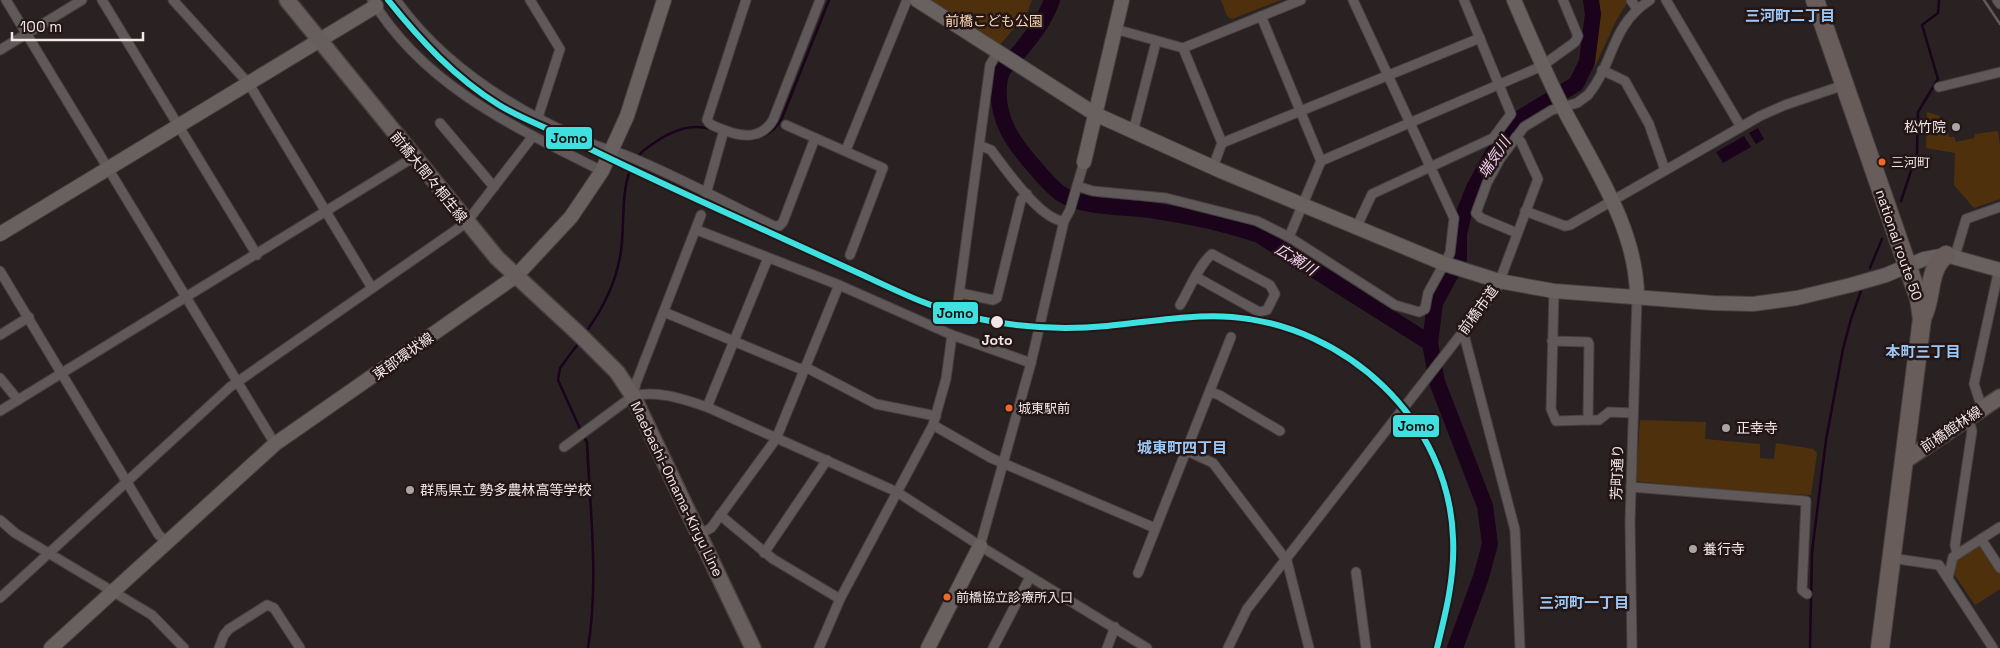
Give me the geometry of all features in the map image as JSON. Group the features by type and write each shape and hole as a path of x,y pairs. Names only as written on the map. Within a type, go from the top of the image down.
{"highway":[{"name":"national route 50","path":"1815,0 1918,299 1922,319 1880,648"},
{"path":"1922,319 1928,305 1934,268 1950,256"}],"main road":[{"name":"前橋大間々桐生線","path":"287,0 466,223 497,258 583,337"},
{"name":"Maebashi-Omama-Kiryu Line","path":"583,337 617,372 633,396 753,648"},
{"name":"前橋館林線","path":"1903,462 1982,408 1998,401"}],"street":[{"path":"6,0 236,382 276,444"},
{"path":"0,50 82,0"},
{"path":"102,0 257,254"},
{"path":"173,0 249,84 372,288"},
{"path":"396,0 423,32 456,64 486,88 538,118 612,151 642,162 774,226 779,226 783,222 815,138"},
{"path":"530,0 560,49 538,118"},
{"name":"東部環状線","path":"52,648 166,542 276,444 516,276 571,217 602,171 612,151 643,70 664,0"},
{"path":"746,0 707,117 710,124 724,131 748,136 761,132 771,124 820,0"},
{"path":"846,150 907,0"},
{"path":"917,0 1017,66 1095,114 1213,167 1445,264 1499,280 1538,176 1521,142 1516,137"},
{"path":"928,648 980,546 1031,362 1064,221 1070,210 1084,162 1122,0"},
{"path":"1076,188 1166,198 1257,221 1289,237 1395,305 1419,312 1425,309 1428,293 1450,253 1454,218 1353,0"},
{"path":"1358,226 1372,194 1493,138 1511,114 1464,0"},
{"path":"1514,0 1542,66 1611,202 1633,255 1637,278 1637,298"},
{"path":"1322,160 1542,66 1575,42 1578,36 1563,0"},
{"path":"1631,0 1637,9"},
{"path":"1517,233 1481,218 1476,213 1487,183 1516,137 1529,123 1559,100 1577,103 1588,95 1620,31 1637,9 1650,0"},
{"path":"1666,0 1742,127"},
{"path":"1997,0 2000,4"},
{"path":"1115,29 1183,48 1297,1"},
{"path":"0,234 320,41 374,3 414,52 450,85 484,110 602,171"},
{"path":"1261,16 1322,160 1289,237"},
{"path":"1222,143 1480,38"},
{"path":"1133,132 1156,42"},
{"path":"1183,48 1222,143 1213,167"},
{"path":"957,309 981,146 990,65 999,54"},
{"path":"1602,70 1625,81 1649,124 1665,170"},
{"path":"1939,87 2000,72"},
{"path":"1525,211 1567,226 1742,127 1786,105 1844,85"},
{"path":"440,123 494,188"},
{"path":"786,125 883,168 850,254"},
{"path":"706,194 724,131"},
{"path":"0,598 236,382 466,223 533,136"},
{"path":"981,146 991,150 1027,194 1047,214 1058,221 1064,221"},
{"path":"0,411 414,157"},
{"path":"960,292 993,300 997,298 1021,200 1027,194"},
{"path":"1982,408 1974,384 1999,269 1950,256 1966,219 2000,206"},
{"path":"633,396 636,383 697,230 701,215"},
{"path":"697,230 838,285 952,335 1031,362"},
{"path":"1180,305 1196,277 1210,256 1215,255 1270,286 1275,294 1267,310 1259,312 1196,277"},
{"name":"前橋市道","path":"1228,648 1247,609 1497,288 1499,280 1554,292 1753,304 1797,298 1886,275 1906,265 1950,256"},
{"path":"707,408 768,258"},
{"path":"0,271 158,534 166,542"},
{"path":"700,534 711,528 776,438 838,285"},
{"path":"1554,292 1552,341 1553,416 1556,421 1599,420 1609,412 1633,413"},
{"name":"芳町通り","path":"1632,648 1631,487 1637,298"},
{"path":"664,312 733,342 798,368 804,368 876,404 934,420 1002,464 1155,528"},
{"path":"0,334 28,317"},
{"path":"1463,331 1515,530 1520,648"},
{"path":"819,648 840,599 934,420 946,379 952,335"},
{"path":"1138,573 1231,337"},
{"path":"1552,341 1588,342 1589,344 1588,420"},
{"path":"0,378 18,400"},
{"path":"1210,392 1219,394 1280,431"},
{"path":"564,446 633,396 640,394 670,396 707,408 897,492 980,546 1147,648"},
{"path":"1957,554 1955,545 1972,432 1968,417"},
{"path":"1187,451 1213,463 1286,558 1309,648"},
{"path":"764,552 827,460"},
{"path":"1631,487 1806,501 1802,590 1807,594"},
{"path":"720,515 764,552 840,599"},
{"path":"0,520 11,530 158,620 184,648"},
{"path":"1948,578 1951,559 2000,526"},
{"path":"1981,539 2000,568"},
{"path":"1892,558 1939,564 1993,648"},
{"path":"1356,572 1366,648"},
{"path":"993,648 1030,577"},
{"path":"219,648 224,634 229,629 267,605 274,608 300,648"},
{"path":"1107,648 1115,627"}],"green space":[{"name":"前橋こども公園","path":"925,0 1032,0 1027,13 999,46"},
{"path":"1221,0 1281,0 1232,19 1227,16"},
{"path":"1594,0 1625,0 1627,3 1616,21 1595,66 1591,64 1596,12"},
{"path":"1927,112 1940,116 1943,134 1948,133 1949,137 1954,137 1956,142 1974,138 1975,134 1998,131 2000,146 2000,199 1974,208 1954,185 1955,153 1926,148"},
{"path":"1640,420 1706,422 1705,439 1760,444 1760,458 1774,459 1776,443 1813,449 1817,453 1811,495 1728,491 1636,481"},
{"path":"1977,544 1982,545 2000,573 2000,589 1975,605 1954,574 1957,557"}],"shaded area":[{"path":"1758,128 1764,139 1756,144 1749,133"},
{"path":"1744,136 1751,147 1723,163 1716,152"}],"waterway":[{"path":"586,332 607,296 618,267 622,244 626,186 629,173 635,161 643,151 655,142 676,131 691,127 706,128 746,140 763,136 772,131 782,118 829,0"},
{"name":"広瀬川","path":"1052,0 1034,33 1003,70 1000,78 999,92 1003,118 1014,141 1053,188 1073,200 1084,203 1182,215 1259,235 1430,343 1437,382 1485,506 1490,544 1481,577 1455,648"},
{"name":"端気川","path":"1430,343 1435,303 1459,259 1459,234 1464,213 1474,188 1492,155 1520,118 1576,84 1587,62 1593,14 1591,0"},
{"path":"1901,201 1917,153 1918,112 1938,79 1922,25 1938,13 1939,0"},
{"path":"1870,268 1882,239"},
{"path":"1810,648 1812,552 1826,440 1843,349 1861,291"},
{"path":"580,341 560,368 558,380 581,431"},
{"path":"583,436 587,442 593,545 593,597 588,648"}],"railway":[{"path":"1984,0 2000,24"}],"transit line":[{"name":"Jomo","path":"388,0 426,44 453,70 468,83 507,110 892,289 933,306 961,315 1008,324 1058,328 1107,326 1185,317 1232,317 1274,324 1314,339 1351,360 1384,387 1411,419 1433,455 1447,495 1453,538 1453,566 1447,607 1437,648"}],"place":[{"name":"松竹院","path":"1956,127"},
{"name":"三河町","path":"1882,162"},
{"name":"Joto","path":"997,322"},
{"name":"城東駅前","path":"1009,408"},
{"name":"正幸寺","path":"1726,428"},
{"name":"群馬県立 勢多農林高等学校","path":"410,490"},
{"name":"養行寺","path":"1693,549"},
{"name":"前橋協立診療所入口","path":"947,597"}],"district":[{"name":"三河町二丁目","path":"1790,15"},
{"name":"本町三丁目","path":"1923,351"},
{"name":"城東町四丁目","path":"1182,447"},
{"name":"三河町一丁目","path":"1584,602"}]}
